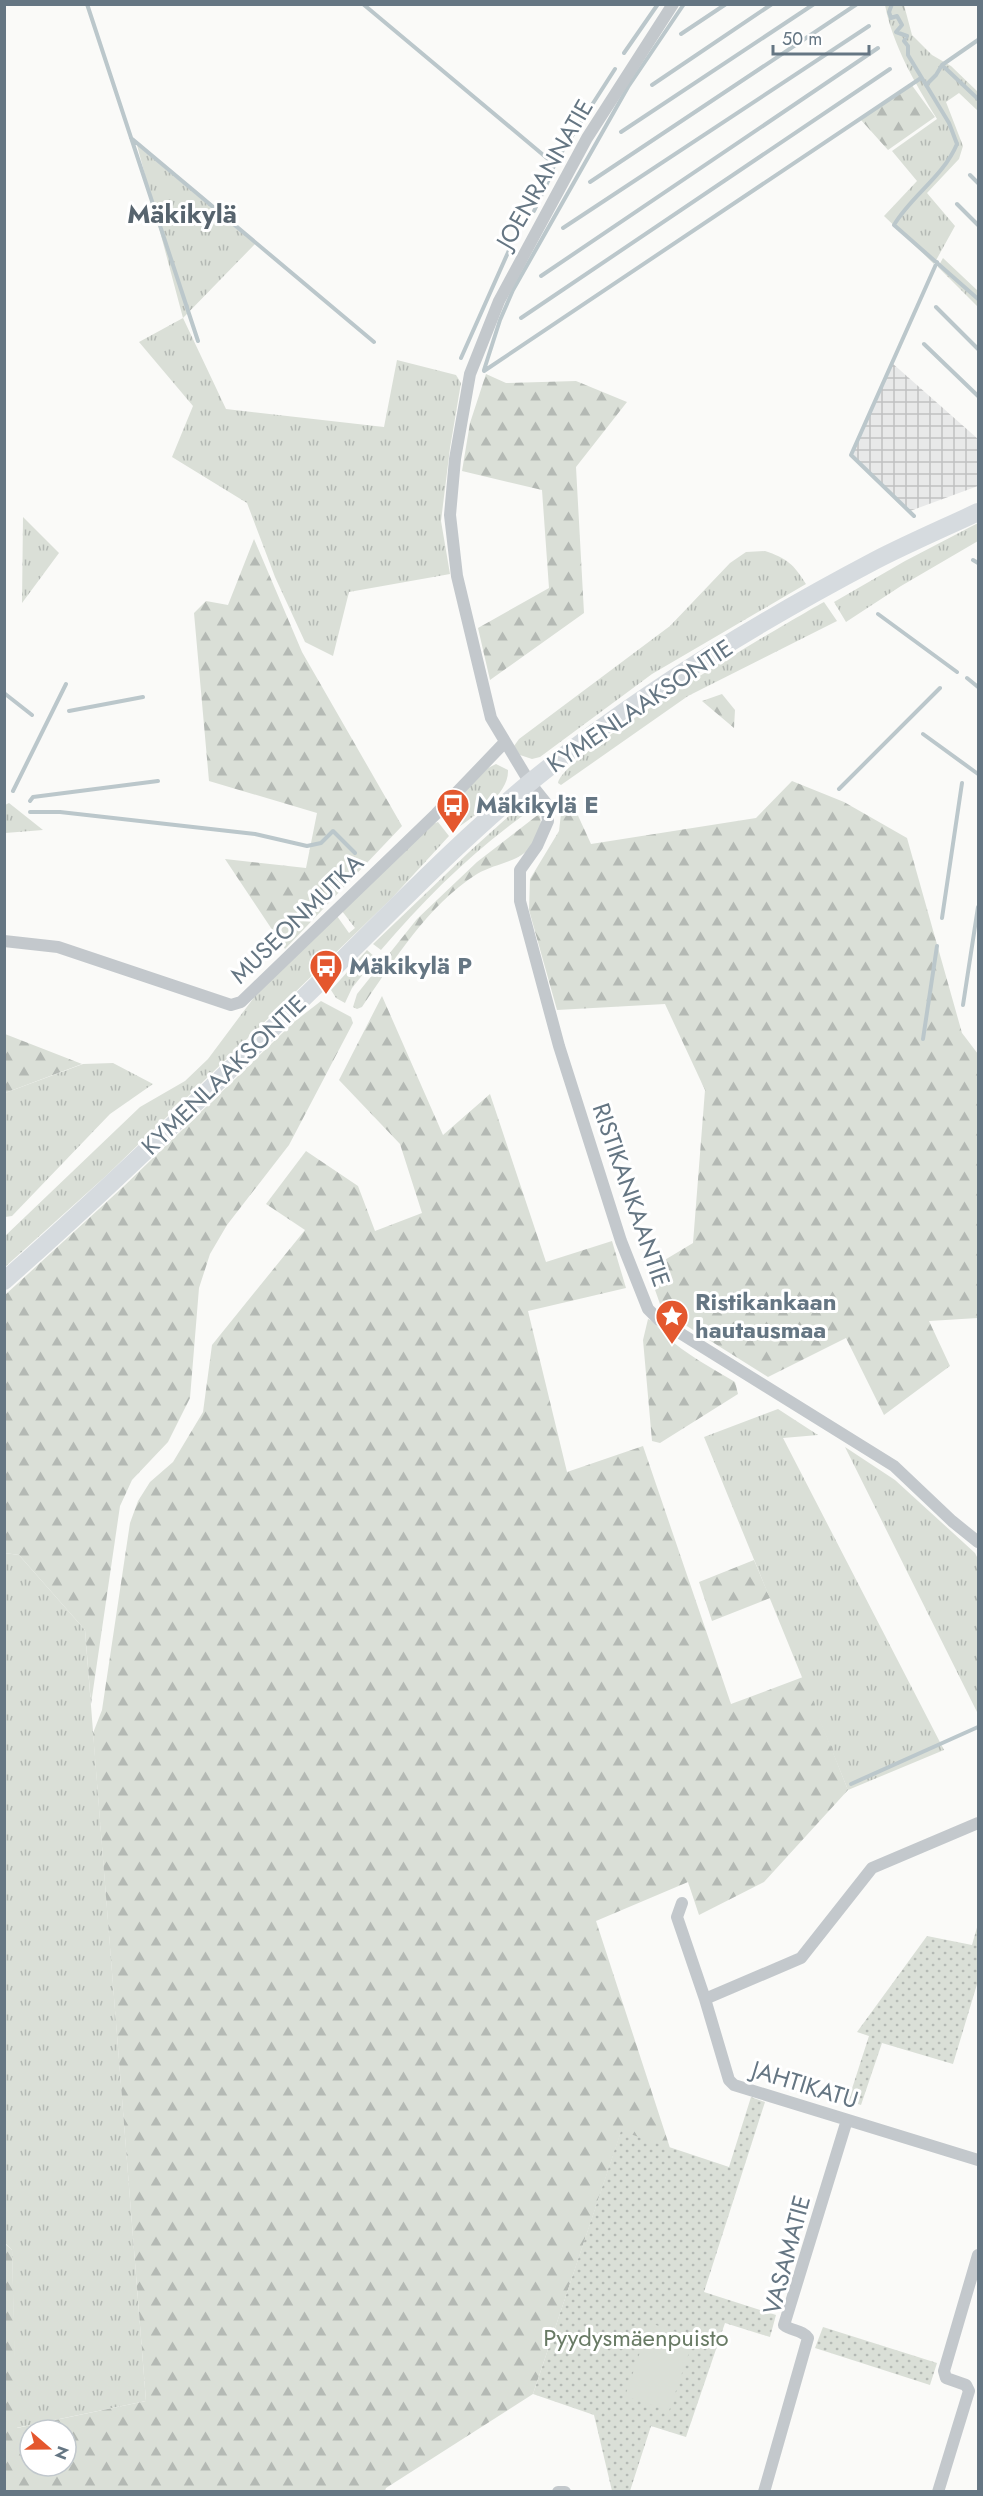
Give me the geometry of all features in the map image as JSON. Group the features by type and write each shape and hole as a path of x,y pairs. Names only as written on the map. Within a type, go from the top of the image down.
{"main road":[{"name":"KYMENLAAKSONTIE","path":"4,1281 149,1148 455,850 530,783 618,717 686,671 782,612 877,559 978,512"}],"street":[{"name":"JOENRANNATIE","path":"505,742 490,718 457,576 450,514 455,459 470,374 499,301 558,188 586,138 673,4"},
{"name":"RISTIKANKAANTIE","path":"505,742 530,783 546,803 548,821 537,846 520,870 520,901 559,1046 621,1241 648,1309 659,1320 894,1466 952,1521 978,1542"},
{"name":"MUSEONMUTKA","path":"4,941 58,947 231,1005 241,1002 436,814 505,742"},
{"path":"705,1999 801,1958 872,1868 978,1823"},
{"name":"JAHTIKATU","path":"682,1903 677,1917 729,2080 734,2085 978,2160"},
{"name":"VASAMATIE","path":"764,2492 808,2338 806,2334 789,2329 784,2325 848,2120"},
{"path":"938,2492 969,2391 966,2385 945,2378 944,2371 978,2255"},
{"path":"558,2492 565,2492"}],"shaded area":[{"path":"892,363 978,439 978,486 910,511 852,456"}],"green space":[{"path":"885,5 904,5 912,35 932,55 951,66 978,92 978,111 959,93 946,102 963,146 959,159 927,193 955,226 934,264 884,216 917,181 892,151 937,119 899,50"},
{"path":"911,84 935,117 888,150 861,120"},
{"path":"137,145 255,244 183,318"},
{"path":"943,258 978,291 978,307 938,267"},
{"path":"183,318 226,409 384,427 397,360 456,375 461,383 441,521 450,574 349,592 333,656 305,642 275,577 247,503 172,457 193,406 139,342"},
{"path":"486,374 506,383 576,381 627,402 576,467 584,613 490,680 478,628 549,588 542,490 462,471 470,423"},
{"path":"23,517 59,553 22,603"},
{"path":"978,523 978,541 901,586 846,622 834,602"},
{"path":"254,539 302,652 402,826 285,949 225,859 306,868 317,813 209,781 194,613 206,601 228,605"},
{"path":"765,551 789,563 806,584 652,674 540,757 532,759 520,755 514,746 519,739 670,626 730,563 746,552"},
{"path":"824,602 837,621 688,696 561,785 558,783 569,768 595,746 634,719 725,660"},
{"path":"722,694 735,710 734,728 702,701"},
{"path":"496,764 508,770 503,788 489,804 455,830 441,814 488,768"},
{"path":"792,781 844,802 907,838 962,1033 978,1054 978,1318 929,1321 950,1366 884,1415 846,1338 768,1377 674,1318 660,1304 648,1270 693,1243 705,1090 665,1004 557,1010 529,910 530,879 559,831 562,805 569,796 591,844 756,818"},
{"path":"9,803 43,830 5,833 5,805"},
{"path":"531,804 535,807 472,856 416,911 381,950 373,944 511,814"},
{"path":"539,814 540,828 533,845 519,856 477,874 443,901 413,934 362,1007 357,1009 353,1007 357,994 417,919 477,862"},
{"path":"438,822 449,836 392,898 107,1175 5,1267 4,1237 140,1107 185,1081 208,1059 258,992 337,916 349,933 355,928 342,911 433,824"},
{"path":"367,950 376,958 352,988 345,1003 336,998 331,990"},
{"path":"382,996 443,1135 490,1094 546,1262 612,1241 626,1288 528,1311 567,1472 643,1446 731,1704 803,1677 848,1790 764,1882 699,1915 688,1882 596,1921 670,2148 621,2132 533,2394 386,2488 385,2491 5,2491 4,2243 12,2250 18,2478 78,2478 78,2418 65,2418 146,2401 93,1733 102,1710 130,1523 138,1501 150,1482 173,1462 203,1412 212,1345 305,1230 266,1204 306,1151 358,1186 375,1231 422,1213 400,1144 339,1080"},
{"path":"321,1001 351,1017 353,1023 289,1145 227,1225 210,1254 199,1288 190,1398 168,1442 132,1480 120,1506 91,1704 85,1630 19,1555 5,1553 5,1295 123,1187 294,1022"},
{"path":"5,1034 82,1064 5,1093"},
{"path":"113,1063 153,1084 110,1114 12,1216 5,1217 5,1093 83,1064"},
{"path":"648,1319 681,1348 735,1382 738,1394 660,1443 652,1441 643,1340"},
{"path":"778,1409 818,1435 783,1438 944,1750 848,1790 704,1437"},
{"path":"845,1447 895,1480 975,1553 978,1559 978,1714"},
{"path":"5,1553 19,1555 85,1630 146,2401 64,2418 18,2418 18,2428 16,2428 12,2250 5,2243"},
{"path":"754,1560 770,1598 712,1621 699,1582"},
{"path":"978,1924 978,1981 953,2064 882,2043 861,2105 848,2101 869,2036 857,2032 927,1936 972,1945"},
{"name":"Pyydysmäenpuisto","path":"751,2097 765,2102 704,2292 776,2315 770,2337 725,2323 686,2437 651,2426 630,2491 612,2491 594,2415 533,2394 621,2131 729,2167"},
{"path":"650,2323 694,2338 669,2411 625,2396"},
{"path":"823,2327 937,2363 930,2385 815,2348"}],"waterway":[{"path":"87,4 198,341"},
{"path":"363,4 554,164"},
{"path":"624,53 658,4"},
{"path":"484,370 500,320 513,290 628,87 684,4"},
{"path":"681,34 726,4"},
{"path":"652,85 772,4"},
{"path":"621,132 814,4"},
{"path":"590,182 857,4"},
{"path":"892,4 889,12 891,18 897,16 902,25 896,32 907,36 904,41 908,46 908,55 949,123 957,144 944,166 909,204 894,225 978,299"},
{"path":"563,228 869,26"},
{"path":"926,85 942,65 978,40"},
{"path":"541,276 878,48"},
{"path":"942,65 978,99"},
{"path":"534,211 554,164 615,69"},
{"path":"521,318 890,69"},
{"path":"484,371 921,78"},
{"path":"131,138 374,342"},
{"path":"970,175 978,183"},
{"path":"957,204 978,225"},
{"path":"461,358 510,248"},
{"path":"914,516 851,455 937,262"},
{"path":"936,307 978,349"},
{"path":"924,344 978,396"},
{"path":"973,560 978,563"},
{"path":"878,614 957,672"},
{"path":"967,678 978,687"},
{"path":"13,791 66,684"},
{"path":"839,789 940,688"},
{"path":"4,693 32,715"},
{"path":"69,711 143,697"},
{"path":"923,734 978,774"},
{"path":"30,801 33,797 158,781"},
{"path":"942,918 962,783"},
{"path":"30,812 60,812 255,834 307,846 321,843 333,831 355,853"},
{"path":"963,1005 978,907"},
{"path":"923,1039 937,946"},
{"path":"851,1784 978,1727"}],"place":[{"name":"Mäkikylä E","path":"453,834"},
{"name":"Mäkikylä P","path":"326,995"},
{"name":"Ristikankaan hautausmaa","path":"672,1345"}],"district":[{"name":"Mäkikylä","path":"182,214"}]}
